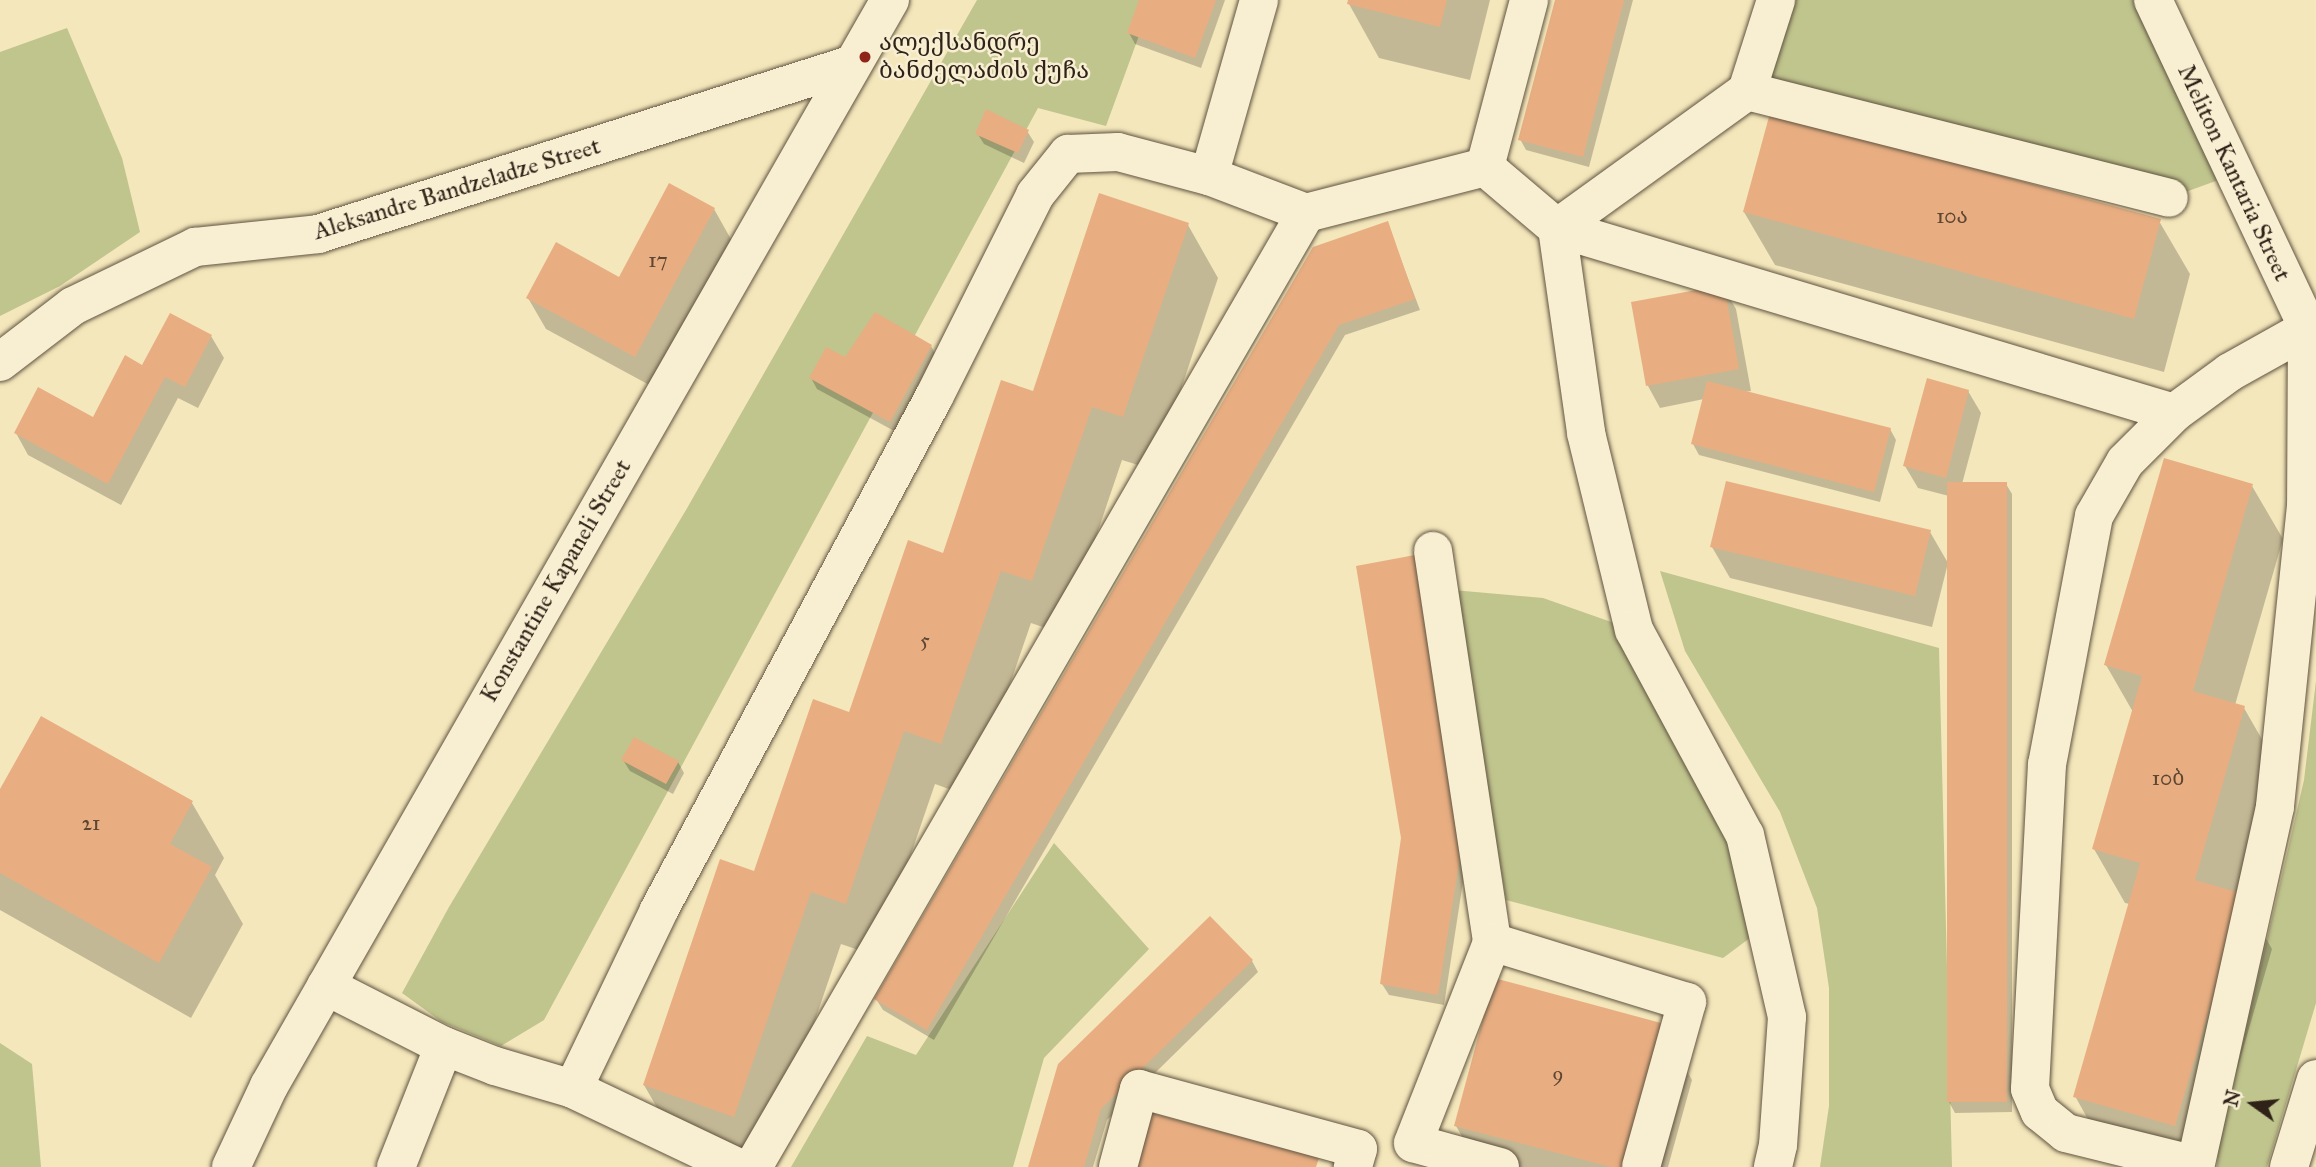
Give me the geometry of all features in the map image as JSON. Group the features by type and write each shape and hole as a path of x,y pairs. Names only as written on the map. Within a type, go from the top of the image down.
{"street":[{"name":"Konstantine Kapaneli Street","path":"231,1167 268,1086 850,65 890,0"},
{"path":"1209,176 1259,0"},
{"path":"1485,167 1529,0"},
{"path":"1557,229 1747,91 1776,0"},
{"name":"Meliton Kantaria Street","path":"2152,0 2312,337"},
{"name":"Aleksandre Bandzeladze Street","path":"0,362 73,306 195,247 318,234 850,65"},
{"path":"1747,91 2169,198"},
{"path":"573,1089 659,910 934,397 1035,195 1068,154 1118,152 1209,176 1306,213 1485,167"},
{"path":"1485,167 1557,229 2174,413"},
{"path":"752,1167 1306,213"},
{"path":"1557,229 1586,433 1634,630 1745,835 1787,1017 1778,1145 1773,1167"},
{"path":"2312,337 2306,506 2275,807 2195,1166 2066,1133 2040,1112 2030,1089 2047,764 2094,516 2125,462 2174,413 2230,372 2312,337"},
{"path":"1433,551 1492,942 1413,1143 1500,1167"},
{"path":"1492,942 1687,1002 1642,1167"},
{"path":"326,986 444,1046 495,1066 573,1089 737,1167"},
{"path":"396,1167 444,1046"},
{"path":"2289,1167 2316,1079"},
{"path":"1118,1167 1139,1089 1358,1149 1353,1167"}],"green space":[{"path":"977,0 1152,0 1106,126 1038,108 544,1020 501,1046 442,1022 402,993 449,907 686,510"},
{"path":"1787,0 2153,0 2235,174 2169,198 1747,91"},
{"path":"67,28 122,158 140,232 60,286 0,316 0,52"},
{"path":"1660,571 1939,648 1952,1167 1820,1167 1829,1106 1829,988 1817,908 1780,812 1685,651"},
{"path":"1453,590 1543,598 1634,630 1766,926 1723,958 1506,900"},
{"path":"2316,681 2316,1003 2267,1167 2217,1167 2218,1151 2304,780"},
{"path":"1054,843 1149,949 1044,1058 1013,1167 791,1167 867,1036 916,1055"},
{"path":"0,1043 32,1064 41,1167 0,1167"}],"building":[{"path":"1139,0 1216,0 1195,58 1127,33"},
{"path":"1348,0 1447,0 1440,27 1347,4"},
{"path":"1555,0 1624,0 1583,157 1518,140"},
{"path":"986,109 1029,130 1018,153 975,134"},
{"path":"1770,113 2161,219 2134,319 1743,212"},
{"path":"669,183 715,208 635,357 526,298 556,242 619,277"},
{"path":"1099,193 1189,223 1123,417 1092,407 1032,581 1001,571 941,744 904,731 846,904 811,892 734,1117 643,1085 720,859 754,871 813,699 849,712 908,540 943,553 1001,380 1033,391"},
{"path":"1388,221 1415,299 1339,325 927,1030 874,999 1313,247"},
{"path":"1724,285 1739,369 1646,386 1631,302"},
{"path":"875,312 932,345 890,422 809,378 826,347 845,357"},
{"path":"170,313 212,335 185,387 165,377 108,484 14,433 38,387 93,417 125,355 142,365"},
{"path":"1927,378 1969,390 1946,478 1903,466"},
{"path":"1707,381 1891,428 1874,492 1691,444"},
{"path":"2164,458 2253,484 2193,691 2245,706 2195,880 2243,894 2175,1126 2073,1097 2140,863 2092,849 2142,676 2104,665"},
{"path":"1726,481 1931,530 1915,596 1710,547"},
{"path":"1947,482 2007,482 2007,1102 1947,1102"},
{"path":"1415,555 1462,844 1438,995 1380,984 1401,838 1356,566"},
{"path":"41,716 193,801 170,844 212,867 159,963 0,873 0,789"},
{"path":"634,737 679,761 666,784 621,760"},
{"path":"1210,916 1253,960 1101,1109 1084,1167 1028,1167 1058,1064"},
{"path":"1494,978 1661,1023 1622,1167 1611,1167 1454,1126"},
{"path":"1152,1113 1319,1158 1316,1167 1137,1167"}],"place":[{"name":"ალექსანდრე ბანძელაძის ქუჩა","path":"865,57"}]}
